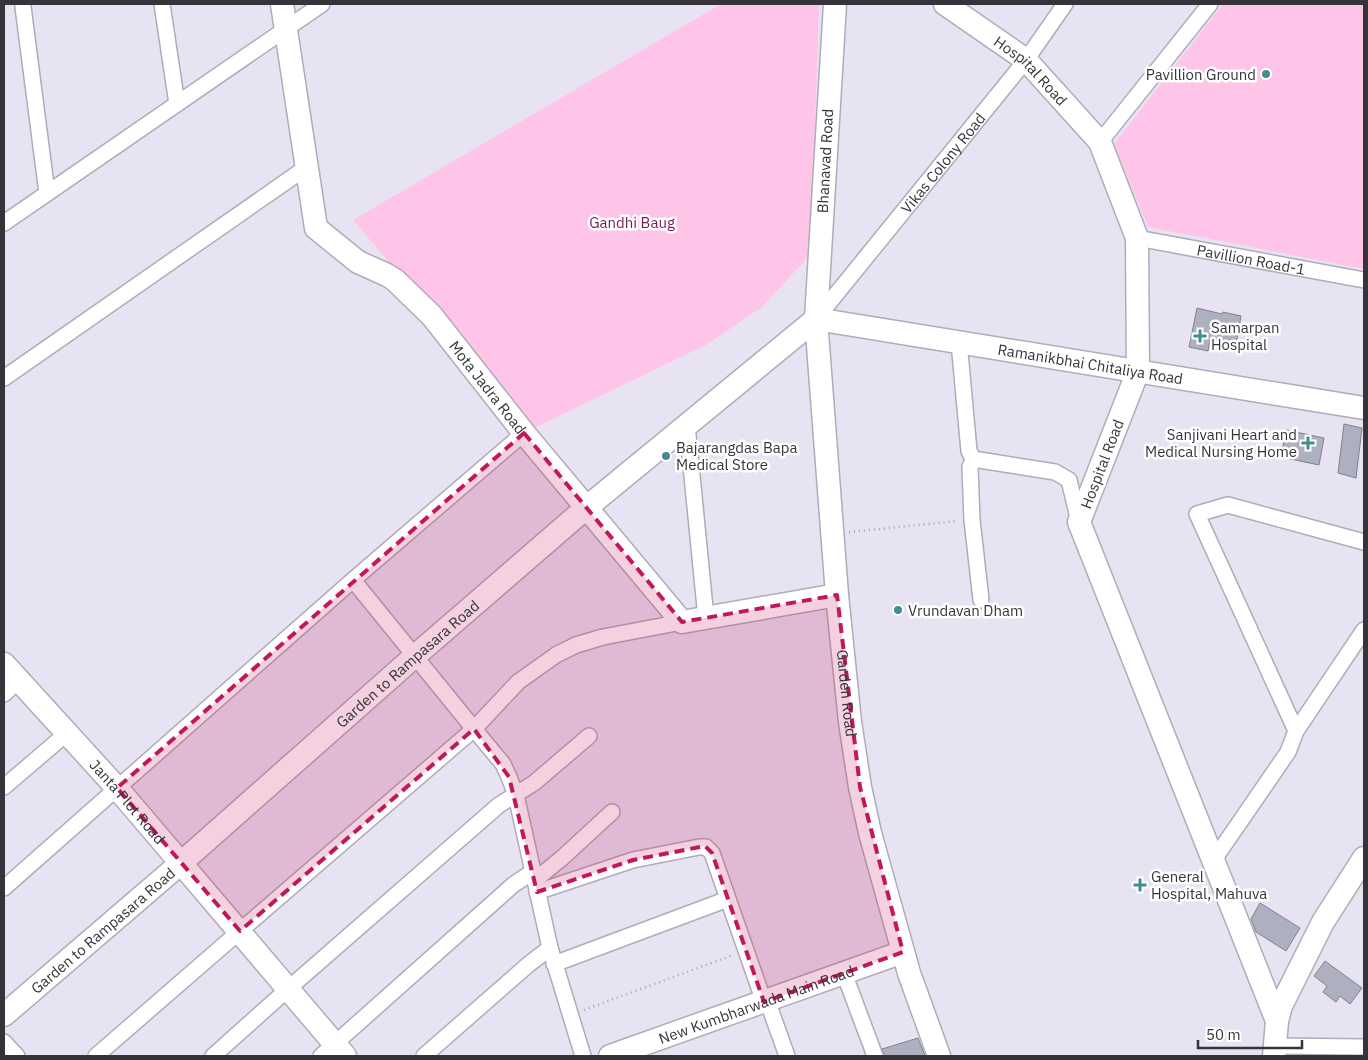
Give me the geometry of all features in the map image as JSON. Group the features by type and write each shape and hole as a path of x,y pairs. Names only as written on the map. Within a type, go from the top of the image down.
{"main road":[{"name":"Mota Jadra Road","path":"282,4 316,228 358,262 387,275 403,287 432,316 524,433 682,622"},
{"name":"Bhanavad Road","path":"816,319 835,4"},
{"name":"Hospital Road","path":"945,4 1026,60 1100,142 1137,238 1138,371 1079,522 1277,1022 1274,1051"},
{"name":"Ramanikbhai Chitaliya Road","path":"816,319 1364,408"},
{"name":"Garden to Rampasara Road","path":"4,1015 181,863 586,508 816,319"},
{"name":"Garden Road","path":"816,319 837,595 850,722 860,787 870,832 909,973 939,1056"},
{"path":"682,622 837,595"},
{"name":"Janta Plot Road","path":"4,664 11,687 66,733 117,788 288,988 333,1052"},
{"path":"1277,1022 1281,1006 1323,922 1364,858"},
{"name":"New Kumbharwada Main Road","path":"610,1056 903,952"}],"street":[{"path":"162,4 176,104"},
{"path":"4,223 322,4"},
{"name":"Vikas Colony Road","path":"816,319 1026,60 1065,4"},
{"path":"1100,142 1210,4"},
{"path":"23,7 47,193"},
{"path":"4,378 307,167"},
{"name":"Pavillion Road-1","path":"1137,238 1364,280"},
{"path":"958,342 969,450 973,459 970,467 972,520 981,600"},
{"path":"686,425 706,618"},
{"path":"4,888 353,580 524,433"},
{"path":"973,459 1055,472 1069,480 1079,522"},
{"path":"1296,731 1197,514 1228,505 1364,542"},
{"path":"353,580 502,764 509,777 516,795 554,964 582,1056"},
{"path":"96,1056 474,729 518,682 556,655 603,636 682,622"},
{"path":"1213,860 1288,752 1296,731 1364,630"},
{"path":"4,787 66,733"},
{"path":"213,1056 288,988 499,805 534,783 588,736"},
{"path":"535,881 612,812"},
{"path":"333,1052 513,886 703,846 712,854 787,1056"},
{"path":"554,964 728,899"},
{"path":"424,1056 529,964 550,948"},
{"path":"844,973 875,1056"},
{"path":"4,1042 17,1056"},
{"path":"1274,1051 1364,1047"}],"path":[{"path":"833,534 972,520"},
{"path":"570,1015 747,950"}],"highlighted area":[{"path":"524,433 682,622 837,595 860,787 903,952 764,1002 712,853 705,846 633,860 537,892 509,777 474,729 240,931 117,788"}],"green space":[{"name":"Gandhi Baug","path":"721,4 819,4 811,254 762,307 706,345 532,429 353,220"},
{"name":"Pavillion Ground","path":"1223,4 1364,4 1364,269 1148,227 1114,144"}],"building":[{"path":"1197,308 1241,316 1236,345 1210,340 1208,351 1189,347"},
{"path":"1344,424 1362,428 1356,478 1338,473"},
{"path":"1286,430 1324,438 1319,465 1281,457"},
{"path":"1260,903 1300,928 1286,951 1256,932 1251,919"},
{"path":"1325,961 1362,988 1350,1004 1340,996 1336,1002 1323,992 1327,986 1314,976"},
{"path":"918,1038 925,1056 884,1056 882,1049"}],"place":[{"name":"Pavillion Ground","path":"1266,74"},
{"name":"Samarpan Hospital","path":"1200,336"},
{"name":"Sanjivani Heart and Medical Nursing Home","path":"1308,443"},
{"name":"Bajarangdas Bapa Medical Store","path":"666,456"},
{"name":"Vrundavan Dham","path":"898,610"},
{"name":"General Hospital, Mahuva","path":"1140,885"}]}
